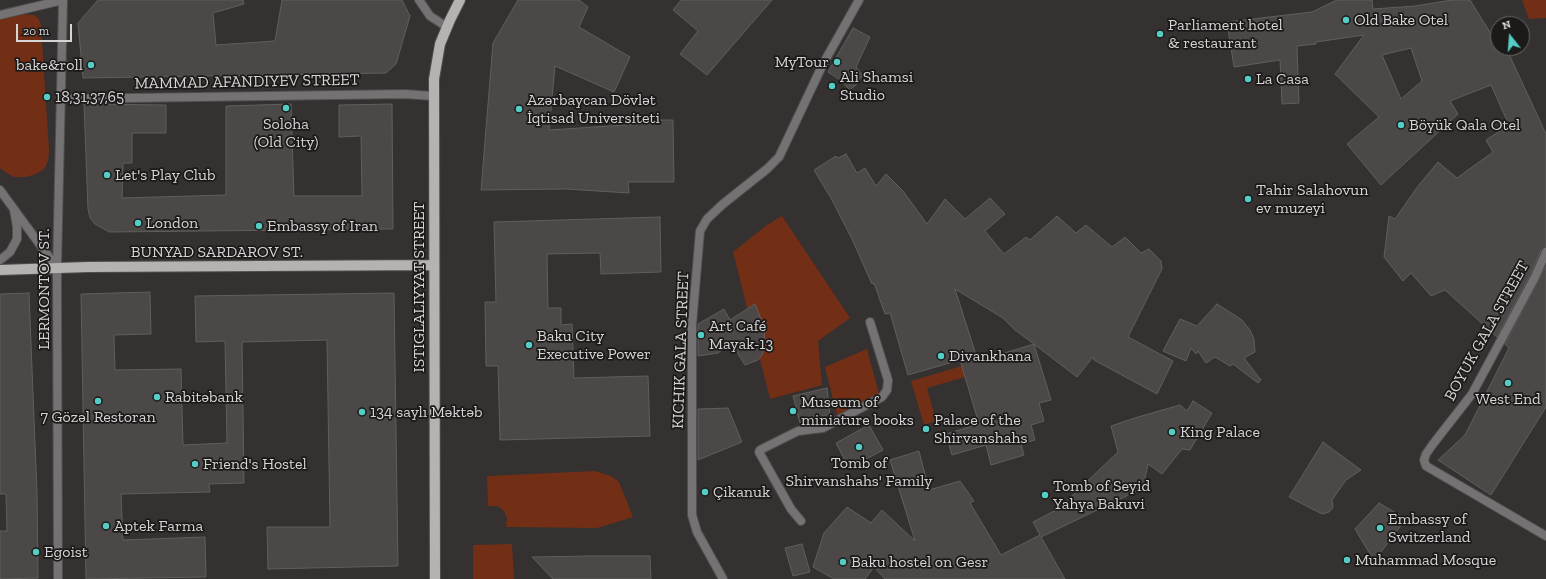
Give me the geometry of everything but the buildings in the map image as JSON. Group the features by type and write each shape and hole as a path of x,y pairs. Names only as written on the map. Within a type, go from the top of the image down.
{"main road":[{"name":"ISTIGLALIYYAT STREET","path":"435,579 433,96 436,63 440,44 460,0"},
{"name":"BUNYAD SARDAROV ST.","path":"0,270 57,268 434,265"}],"street":[{"path":"0,15 63,0"},
{"name":"LERMONTOV ST.","path":"58,579 57,268 63,0"},
{"path":"419,0 430,16 447,27"},
{"name":"KICHIK GALA STREET","path":"723,579 697,532 692,515 692,324 700,231 707,219 723,204 767,169 779,157 823,64 859,0"},
{"name":"MAMMAD AFANDIYEV STREET","path":"61,100 405,94 433,96"},
{"path":"0,190 57,268"},
{"path":"0,260 10,252 17,240 17,227 13,207"},
{"name":"BOYUK GALA STREET","path":"1546,252 1535,277 1472,394 1433,444 1424,460 1426,466 1546,536"},
{"path":"801,521 791,509 758,452 798,431 823,428 882,397 887,390 888,380 870,322"}],"shaded area":[{"path":"1522,0 1546,0 1546,18 1530,19 1530,16 1528,16"},
{"path":"20,14 34,15 39,19 41,26 49,151 48,161 44,169 36,174 26,177 14,177 0,168 0,19"},
{"path":"782,216 850,318 818,341 822,385 770,399 733,252 767,225"},
{"path":"867,349 879,394 837,415 825,367"},
{"path":"962,366 965,377 927,388 936,421 924,425 911,381"},
{"path":"595,471 611,476 619,482 633,517 597,528 506,527 507,518 504,511 498,506 488,506 487,476"},
{"path":"512,544 514,579 473,579 473,545"}],"place":[{"name":"Old Bake Otel","path":"1346,20"},
{"name":"Parliament hotel & restaurant","path":"1160,34"},
{"name":"MyTour","path":"837,62"},
{"name":"bake&roll","path":"91,65"},
{"name":"La Casa","path":"1248,79"},
{"name":"Ali Shamsi Studio","path":"832,86"},
{"name":"18,31,37,65","path":"47,97"},
{"name":"Soloha (Old City)","path":"286,108"},
{"name":"Azərbaycan Dövlət İqtisad Universiteti","path":"519,109"},
{"name":"Böyük Qala Otel","path":"1401,125"},
{"name":"Let's Play Club","path":"107,175"},
{"name":"Tahir Salahovun ev muzeyi","path":"1248,199"},
{"name":"London","path":"138,223"},
{"name":"Embassy of Iran","path":"259,226"},
{"name":"Art Café Mayak-13","path":"701,335"},
{"name":"Baku City Executive Power","path":"529,345"},
{"name":"Divankhana","path":"941,356"},
{"name":"West End","path":"1508,383"},
{"name":"Rabitəbank","path":"157,397"},
{"name":"7 Gözəl Restoran","path":"98,401"},
{"name":"Museum of miniature books","path":"793,411"},
{"name":"134 saylı Məktəb","path":"362,412"},
{"name":"Palace of the Shirvanshahs","path":"926,429"},
{"name":"King Palace","path":"1172,432"},
{"name":"Tomb of Shirvanshahs' Family","path":"859,447"},
{"name":"Friend's Hostel","path":"195,464"},
{"name":"Çikanuk","path":"705,492"},
{"name":"Tomb of Seyid Yahya Bakuvi","path":"1045,495"},
{"name":"Aptek Farma","path":"106,526"},
{"name":"Embassy of Switzerland","path":"1380,528"},
{"name":"Egoist","path":"36,552"},
{"name":"Muhammad Mosque","path":"1347,560"},
{"name":"Baku hostel on Gesr","path":"843,562"}]}
